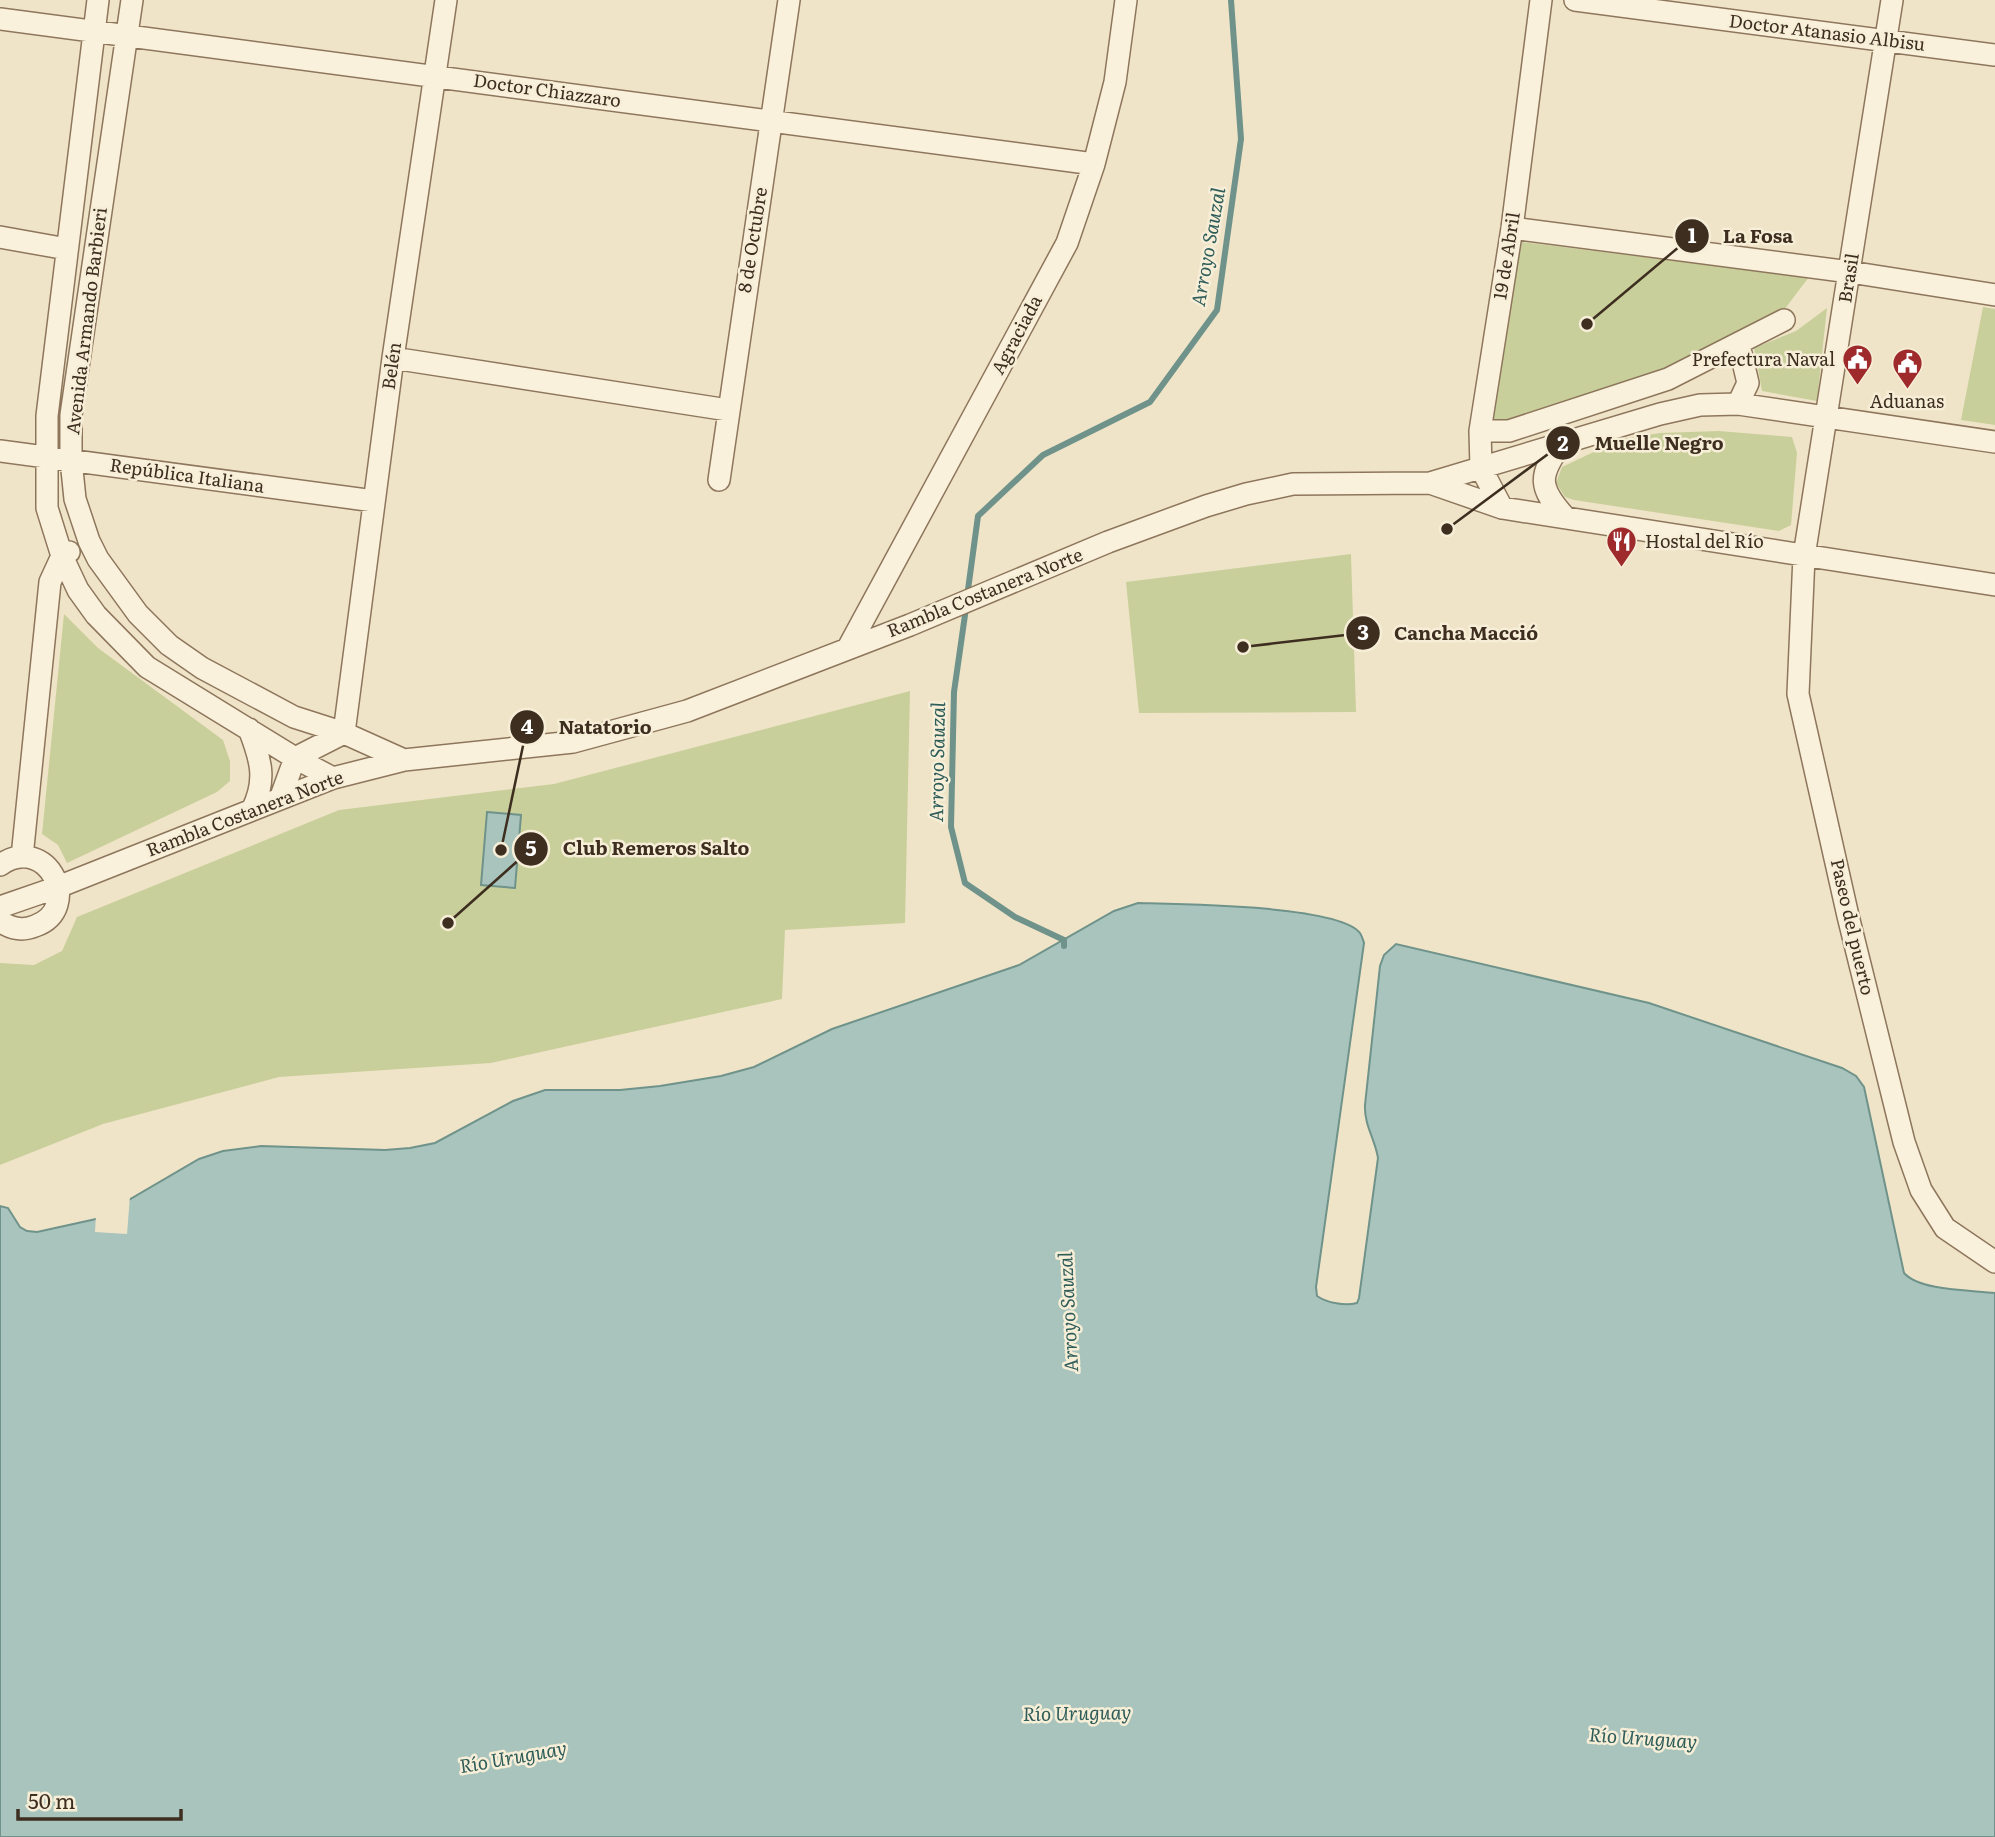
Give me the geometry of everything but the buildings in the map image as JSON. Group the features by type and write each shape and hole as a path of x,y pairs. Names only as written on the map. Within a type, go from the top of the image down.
{"street":[{"name":"Avenida Armando Barbieri","path":"98,0 47,416 47,508 62,556 78,590 96,615 147,667 295,758 333,778"},
{"name":"Avenida Armando Barbieri","path":"132,0 71,415 71,460 75,499 89,541 98,559 138,614 169,645 201,668 294,717 344,733 404,760"},
{"name":"Belén","path":"344,733 393,358 446,0"},
{"name":"8 de Octubre","path":"719,480 789,0"},
{"name":"Agraciada","path":"848,648 1067,243 1094,164 1115,82 1126,0"},
{"name":"19 de Abril","path":"1502,508 1481,468 1480,431 1512,228 1541,0"},
{"name":"Doctor Atanasio Albisu","path":"1575,0 1995,55"},
{"name":"Brasil","path":"1804,556 1892,0"},
{"name":"Doctor Chiazzaro","path":"0,19 1094,164"},
{"path":"1512,228 1850,272 1995,295"},
{"path":"0,237 67,249"},
{"path":"1480,431 1509,430 1668,379 1784,320"},
{"path":"1738,404 1748,383 1739,345"},
{"path":"393,358 728,410"},
{"path":"1430,483 1660,414 1700,405 1738,404 1995,442"},
{"path":"1562,443 1549,462 1544,483 1547,497 1564,517"},
{"name":"República Italiana","path":"0,451 374,501"},
{"name":"Rambla Costanera Norte","path":"0,907 58,887 333,778 404,760 573,742 687,710 910,625 1108,542 1206,506 1293,484 1430,483 1502,508 1995,585"},
{"path":"22,857 50,582 62,556 89,541"},
{"name":"Paseo del puerto","path":"1804,556 1798,694 1848,916 1904,1142 1921,1190 1945,1228 1995,1262"},
{"path":"249,729 257,750 262,778 259,796 252,810"},
{"path":"280,799 295,758 344,733"},
{"path":"0,866 22,857 32,858 50,869 58,887 55,909 40,925 18,929 0,921"}],"green space":[{"path":"1521,242 1809,277 1784,310 1665,369 1510,422 1491,422"},
{"path":"1983,307 1995,309 1995,425 1961,420"},
{"path":"1827,308 1817,401 1762,391 1754,348 1796,331"},
{"path":"1719,431 1792,437 1797,453 1791,525 1779,531 1574,500 1565,497 1556,483 1562,467 1621,439 1660,433"},
{"path":"1351,554 1356,712 1139,713 1126,582"},
{"path":"64,614 98,648 223,740 230,761 230,781 217,792 67,863 58,845 42,834"},
{"path":"910,691 905,923 785,930 782,999 491,1063 279,1077 103,1124 0,1165 0,963 34,965 62,951 77,917 339,810 554,784"}],"water":[{"path":"487,812 521,815 515,888 481,885"},
{"name":"Río Uruguay","path":"1138,903 1291,911 1346,924 1361,935 1364,943 1316,1287 1317,1296 1331,1302 1352,1304 1357,1303 1359,1298 1378,1158 1366,1119 1365,1105 1380,966 1384,955 1396,944 1649,1003 1842,1068 1856,1076 1864,1087 1904,1273 1912,1279 1933,1286 1995,1293 1995,1837 0,1837 0,1206 8,1208 20,1227 37,1232 96,1219 199,1159 223,1151 261,1146 385,1150 410,1148 435,1143 513,1101 545,1090 620,1090 721,1076 754,1067 832,1029 1019,965 1114,911"}],"pier":[{"path":"130,1196 127,1234 95,1232 96,1215"}],"waterway":[{"name":"Arroyo Sauzal","path":"967,597 978,516 1043,455 1150,402 1217,310 1241,139 1231,0"},
{"name":"Arroyo Sauzal","path":"966,608 954,692 951,827 965,883 1015,917 1064,940 1064,946"}],"place":[{"name":"La Fosa","path":"1587,324"},
{"name":"Prefectura Naval","path":"1858,387"},
{"name":"Aduanas","path":"1907,391"},
{"name":"Muelle Negro","path":"1447,529"},
{"name":"Hostal del Río","path":"1622,569"},
{"name":"Cancha Macció","path":"1243,647"},
{"name":"Natatorio","path":"501,850"},
{"name":"Club Remeros Salto","path":"448,923"}]}
